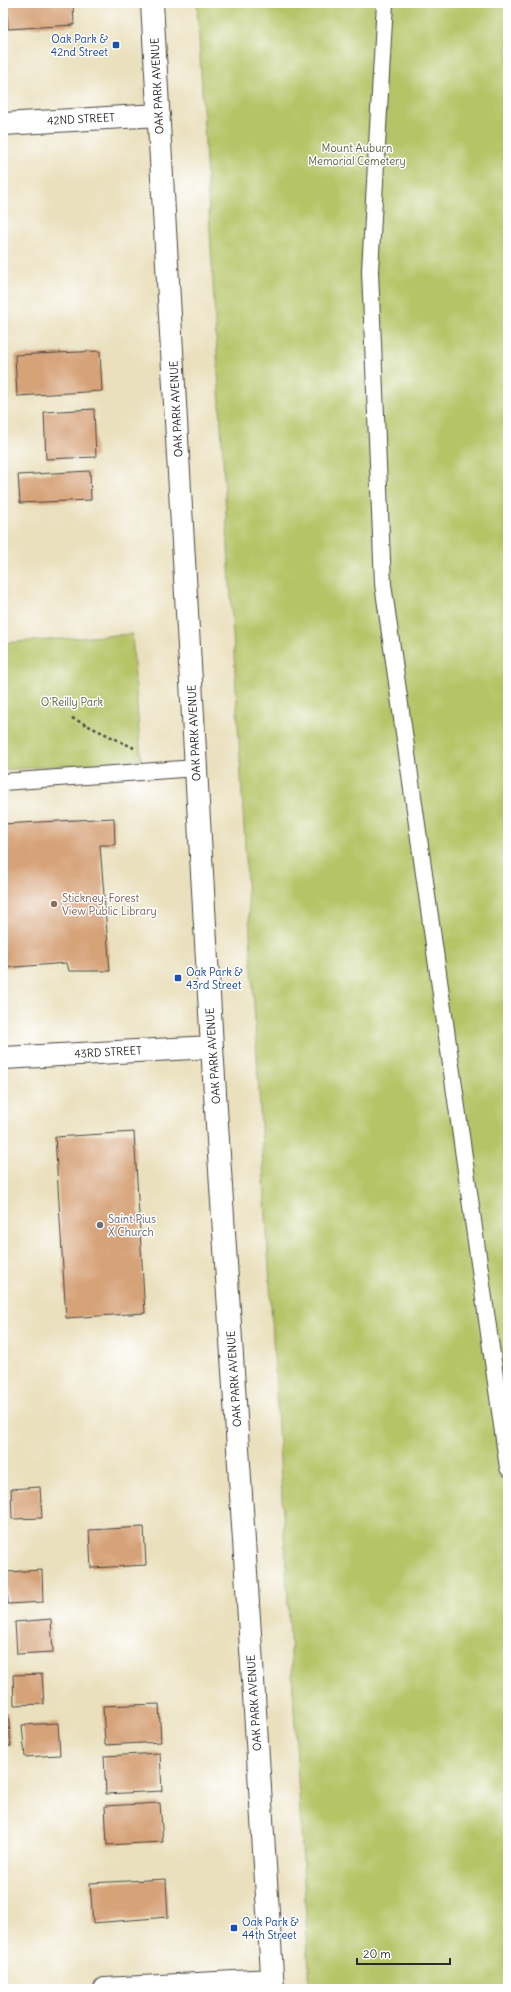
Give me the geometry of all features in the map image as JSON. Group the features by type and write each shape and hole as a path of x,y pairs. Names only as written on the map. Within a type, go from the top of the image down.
{"street":[{"name":"OAK PARK AVENUE","path":"152,3 212,1047 272,1984"},
{"name":"42ND STREET","path":"3,124 159,115"},
{"name":"43RD STREET","path":"3,1058 212,1047"},
{"path":"105,1989 272,1984"}],"lane":[{"path":"385,3 370,271 383,584 501,1386 508,1468"},
{"path":"3,782 196,768"}],"path":[{"path":"72,718 136,749"}],"green space":[{"name":"Mount Auburn Memorial Cemetery","path":"197,3 508,3 508,1989 310,1989"},
{"name":"O'Reilly Park","path":"132,634 141,760 3,770 3,643"}],"building":[{"path":"6,3 73,3 74,25 8,29"},
{"path":"100,351 102,391 17,396 15,355"},
{"path":"94,409 96,457 46,459 44,412"},
{"path":"90,471 91,500 20,503 18,475"},
{"name":"Stickney-Forest View Public Library","path":"114,818 115,845 100,845 110,971 69,971 67,963 3,968 3,824"},
{"name":"Saint Pius X Church","path":"134,1132 145,1313 66,1318 55,1137"},
{"path":"40,1487 42,1518 12,1519 11,1489"},
{"path":"144,1527 146,1565 91,1568 89,1530"},
{"path":"42,1570 43,1602 8,1604 6,1572"},
{"path":"51,1619 53,1652 17,1654 15,1622"},
{"path":"42,1674 44,1704 14,1705 13,1675"},
{"path":"159,1704 161,1742 105,1745 103,1706"},
{"path":"8,1713 11,1746 3,1746 3,1714"},
{"path":"58,1723 60,1755 25,1757 22,1725"},
{"path":"160,1753 162,1791 106,1794 104,1756"},
{"path":"160,1803 163,1842 107,1845 105,1806"},
{"path":"166,1879 168,1917 93,1923 90,1883"}],"place":[{"name":"Oak Park & 42nd Street","path":"116,45"},
{"name":"Stickney-Forest View Public Library","path":"54,904"},
{"name":"Oak Park & 43rd Street","path":"178,978"},
{"name":"Saint Pius X Church","path":"100,1225"},
{"name":"Oak Park & 44th Street","path":"234,1928"}]}
